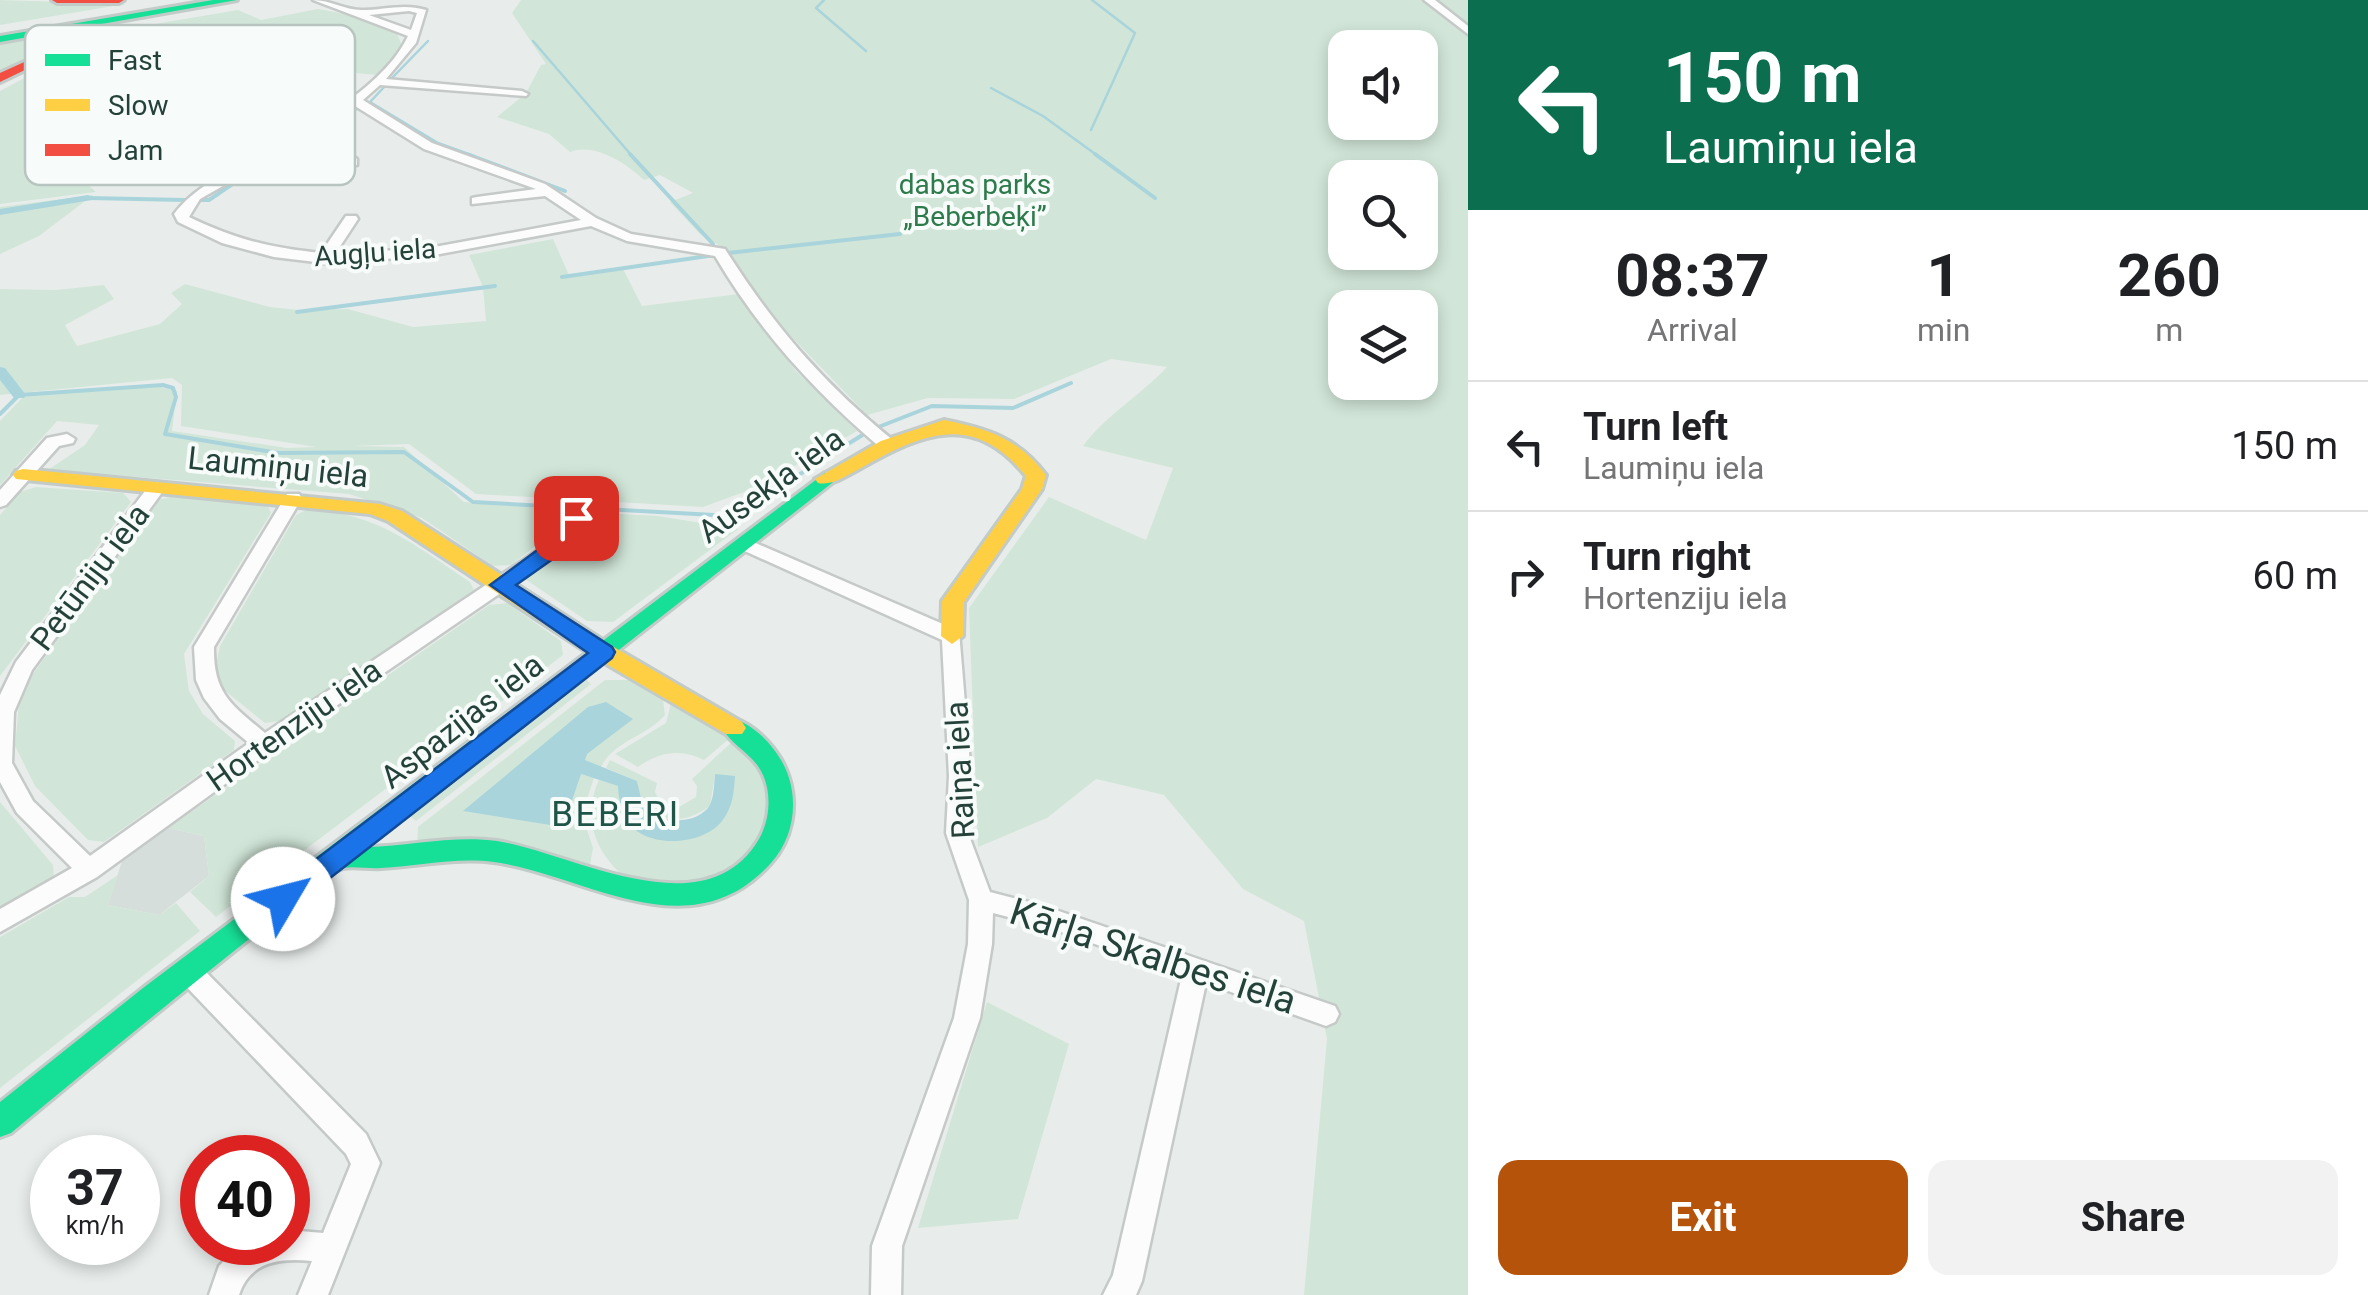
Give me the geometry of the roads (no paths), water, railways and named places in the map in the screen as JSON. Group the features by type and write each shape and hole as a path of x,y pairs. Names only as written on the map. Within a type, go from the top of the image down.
{"main road":[{"path":"57,0 119,0"},
{"path":"36,25 232,0"},
{"path":"71,25 181,5"},
{"path":"124,25 181,5"},
{"path":"0,30 25,27"},
{"path":"0,38 25,33"},
{"path":"0,78 25,66"},
{"name":"Ausekļa iela","path":"604,652 836,471 932,428 957,426 1015,450 1036,475 1032,489 952,602 952,636"},
{"name":"Laumiņu iela","path":"23,475 374,508 395,516 604,652"},
{"path":"339,857 375,860 456,850 492,850 543,860 653,896 687,895 722,885 746,872 775,840 782,822 782,786 772,762 761,746 740,730 604,652"},
{"name":"Aspazijas iela","path":"0,1122 188,971 604,652"}],"street":[{"path":"318,0 412,34"},
{"path":"1429,0 1468,32"},
{"path":"353,14 418,8 424,12 408,51 356,101 440,152 550,191 591,221 642,241 720,252 759,318 802,368 844,410 888,445"},
{"path":"1454,21 1468,21"},
{"path":"384,78 522,94"},
{"name":"Augļu iela","path":"216,185 190,201 181,214 190,223 286,255 324,260 496,240 591,221"},
{"path":"478,201 550,191"},
{"path":"324,260 351,219"},
{"path":"0,502 53,442 67,440"},
{"name":"Petūniju iela","path":"89,870 25,807 0,763 3,712 23,667 157,486"},
{"path":"264,744 208,693 201,672 204,647 293,498"},
{"name":"Hortenziju iela","path":"0,921 89,870 264,744 563,542 576,518"},
{"path":"744,544 952,636"},
{"name":"Raiņa iela","path":"886,1295 888,1246 967,1018 980,944 981,900 957,833 960,776 952,636"},
{"name":"Kārļa Skalbes iela","path":"981,900 1047,917 1326,1014"},
{"path":"1118,1295 1127,1281 1196,969"},
{"path":"188,971 366,1163 313,1295"},
{"path":"224,1295 242,1264 262,1246 298,1242 333,1249"}],"water":[{"path":"606,702 633,719 587,754 585,760 637,781 644,810 668,819 685,820 701,814 711,801 715,774 735,776 729,810 714,829 680,841 644,835 626,820 618,786 581,774 563,827 463,811 588,707"}],"waterway":[{"path":"824,0 816,8 866,51"},
{"path":"1091,130 1135,33 1092,0"},
{"path":"391,79 428,41"},
{"path":"533,41 632,156"},
{"path":"386,85 370,102 438,143 474,156"},
{"path":"991,88 1043,116 1098,156"},
{"path":"355,110 359,108"},
{"path":"467,154 565,191"},
{"path":"630,154 713,244"},
{"path":"1095,154 1155,198"},
{"path":"195,200 209,200 231,185"},
{"path":"88,198 185,200"},
{"path":"0,212 88,198"},
{"path":"728,253 900,234"},
{"path":"562,277 715,255"},
{"path":"297,312 495,286"},
{"path":"0,371 19,395"},
{"path":"876,428 932,406 1013,408 1071,383"},
{"path":"0,414 19,395 163,385 173,388 176,397 165,434 278,453 404,452 473,502 733,516 864,434"}],"district":[{"name":"BEBERI","path":"616,814"}],"park label":[{"name":"dabas parks „Beberbeķi”","path":"975,200"}]}
